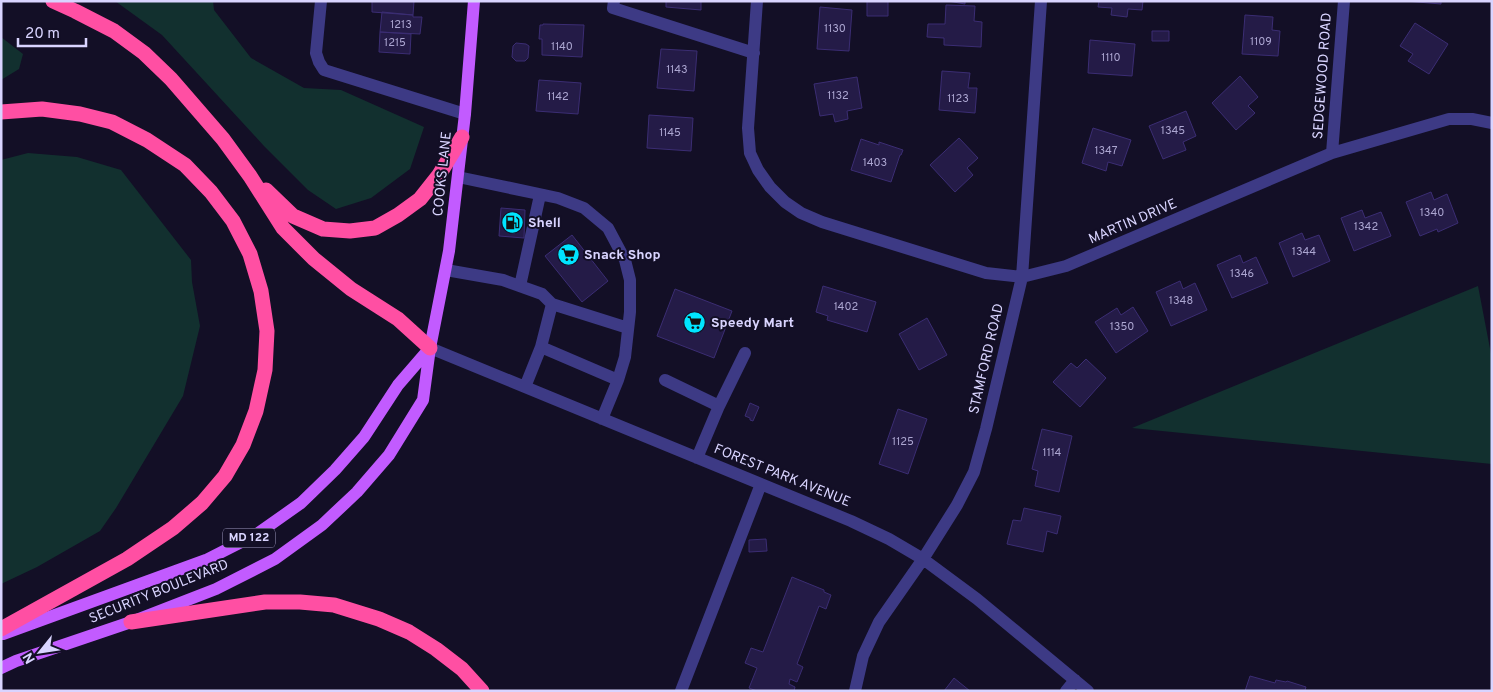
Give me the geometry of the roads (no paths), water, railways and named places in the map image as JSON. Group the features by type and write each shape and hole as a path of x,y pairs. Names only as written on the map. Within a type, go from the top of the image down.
{"highway":[{"path":"53,1 114,31 144,53 171,79 223,139 250,176 283,228 314,260 351,289 398,319 430,348"},
{"path":"1,112 42,109 80,114 112,122 147,140 185,165 212,192 233,221 250,254 261,291 267,332 265,370 256,410 243,444 225,476 202,503 173,528 126,559 1,629"},
{"path":"250,176 293,216 323,229 350,231 375,228 398,215 420,199 439,175 462,137"},
{"path":"131,622 265,602 300,602 334,605 379,619 408,632 436,649 462,669 482,691"}],"main road":[{"name":"COOKS LANE","path":"430,348 450,251 465,114 474,1"},
{"name":"SECURITY BOULEVARD","path":"1,668 16,661 131,622 216,589 274,559 322,525 357,492 389,455 423,400 430,348"},
{"name":"SECURITY BOULEVARD","path":"1,634 206,560 257,534 301,503 335,470 364,437 398,385 430,348"}],"street":[{"path":"321,1 316,53 324,70 465,114"},
{"path":"614,1 613,8 754,53"},
{"name":"MARTIN DRIVE","path":"758,1 748,128 750,153 758,170 770,187 785,202 801,213 822,222 986,273 1022,277 1066,266 1332,153 1449,119 1472,119 1492,123"},
{"name":"STAMFORD ROAD","path":"854,691 863,656 879,622 923,559 957,505 974,472 986,429 1022,277 1041,1"},
{"name":"SEDGEWOOD ROAD","path":"1332,153 1344,1"},
{"path":"458,177 558,198 584,208 608,228 626,260 630,280 630,312 625,357 602,419"},
{"path":"520,286 540,195"},
{"path":"446,270 503,280 542,294 552,304 628,328"},
{"path":"525,387 541,347 552,304"},
{"path":"541,347 618,380"},
{"name":"FOREST PARK AVENUE","path":"430,348 851,521 889,539 923,559 976,599 1088,691"},
{"path":"697,458 719,406 745,354"},
{"path":"665,380 719,406"},
{"path":"681,691 761,484"},
{"path":"1066,691 1075,680"}],"place":[{"name":"Shell","path":"512,223"},
{"name":"Snack Shop","path":"568,255"},
{"name":"Speedy Mart","path":"695,323"}]}
